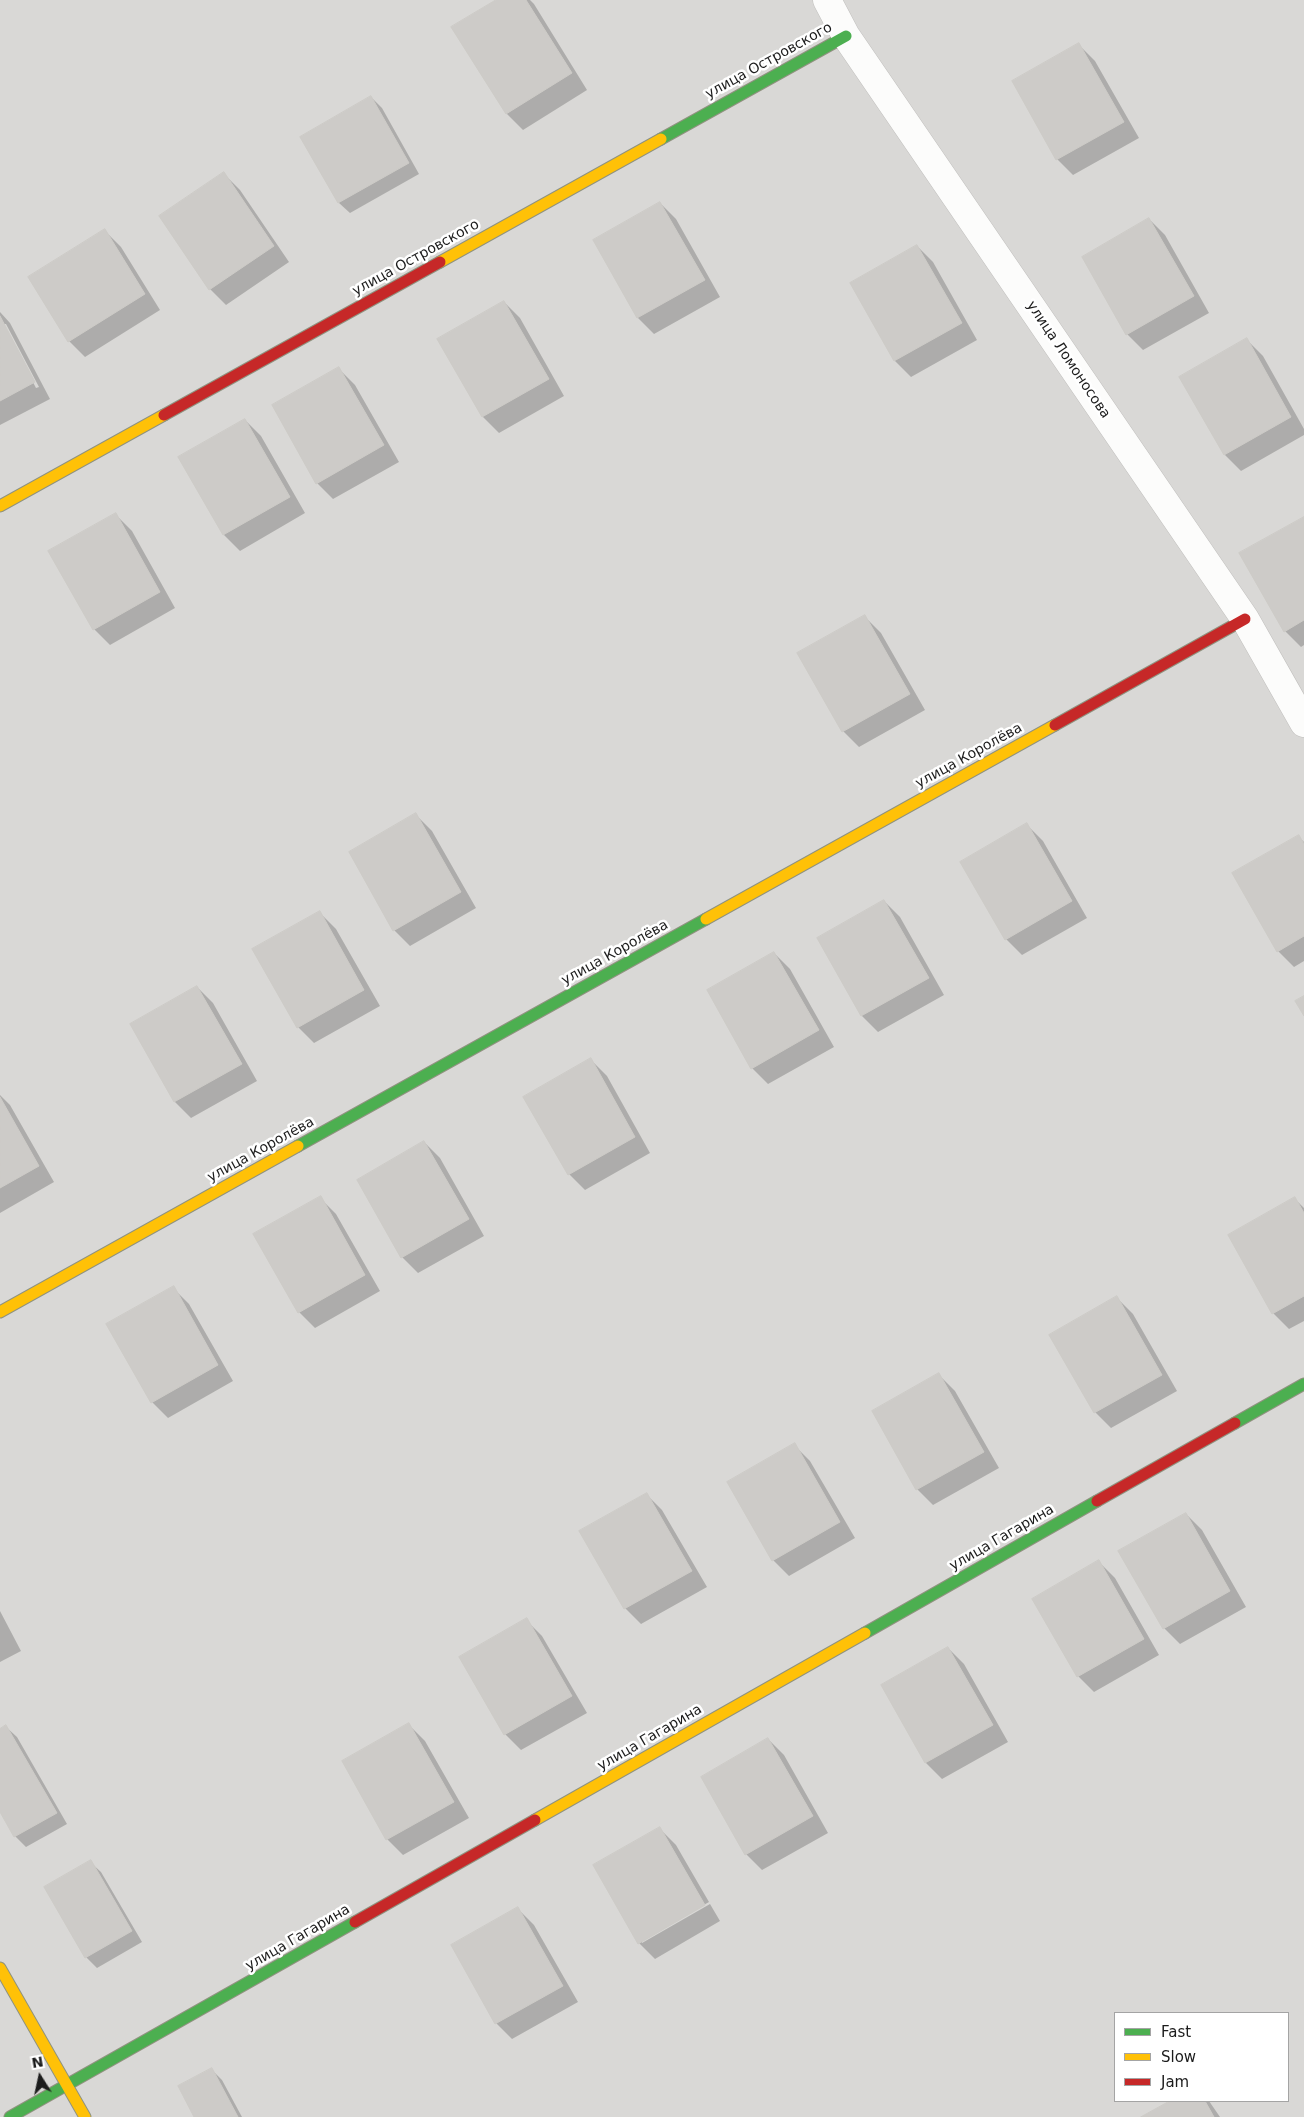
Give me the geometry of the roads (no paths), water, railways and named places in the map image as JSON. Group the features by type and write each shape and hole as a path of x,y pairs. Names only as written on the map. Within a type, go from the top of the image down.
{"street":[{"name":"улица Ломоносова","path":"827,0 846,36 1245,619 1304,723"},
{"name":"улица Островского","path":"0,506 846,36"},
{"name":"улица Королёва","path":"0,1312 1245,619"},
{"name":"улица Гагарина","path":"10,2117 1304,1384"},
{"path":"0,1968 85,2117"}]}
